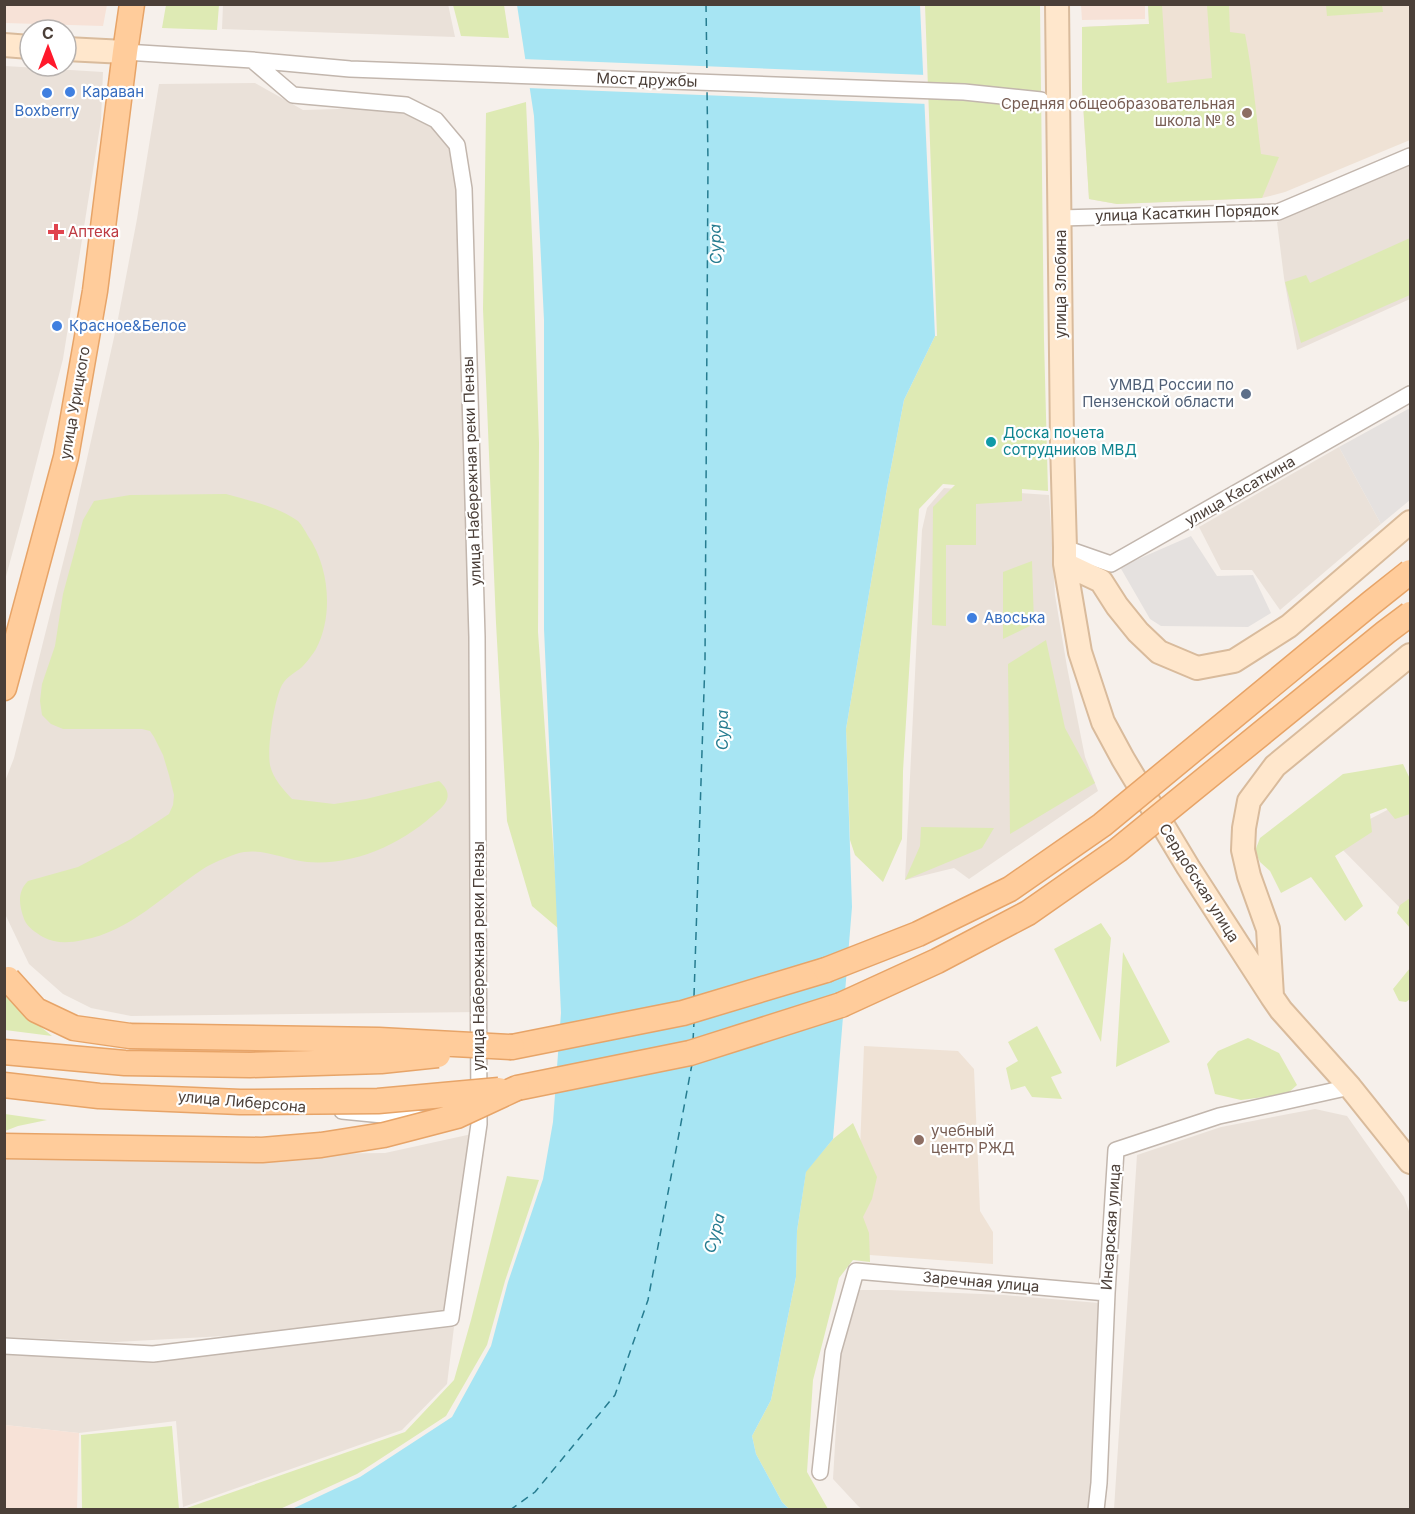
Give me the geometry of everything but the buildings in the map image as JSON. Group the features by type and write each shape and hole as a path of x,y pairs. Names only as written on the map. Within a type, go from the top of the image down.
{"main road":[{"name":"улица Урицкого","path":"4,688 66,457 95,291 132,4"},
{"name":"улица Злобина","path":"1057,4 1065,556"},
{"path":"78,50 125,52"},
{"path":"1065,556 1101,581 1138,632 1159,652 1197,668 1234,661 1289,626 1410,522"},
{"name":"Сердобская улица","path":"1065,556 1080,652 1103,722 1123,759 1188,867 1272,998 1350,1087 1410,1162"},
{"path":"4,1052 125,1063 250,1065 381,1061 512,1047 683,1013 826,970 918,934 1010,889 1102,825 1410,572"},
{"path":"4,1085 99,1096 240,1102 378,1101 517,1088 690,1053 841,1005 937,961 1028,913 1118,850 1410,614"},
{"path":"1272,998 1268,929 1249,876 1243,850 1244,828 1250,801 1275,766 1410,655"},
{"path":"6,976 36,1010 74,1028 130,1036 378,1040 512,1047"},
{"path":"4,1146 262,1150 321,1145 384,1135 457,1116 517,1088"}],"street":[{"name":"Мост дружбы","path":"125,52 350,69 964,92 1041,100"},
{"name":"улица Набережная реки Пензы","path":"4,1346 153,1354 451,1318 479,1124 477,637 464,189 457,145 436,120 406,105 293,95 252,60"},
{"name":"улица Касаткин Порядок","path":"1060,218 1278,212 1410,156"},
{"name":"улица Касаткина","path":"1065,556 1112,564 1410,394"},
{"name":"улица Либерсона","path":"4,1079 479,1124"},
{"name":"Инсарская улица","path":"1096,1509 1116,1150 1219,1116 1350,1087"},
{"name":"Заречная улица","path":"820,1472 833,1352 856,1271 1107,1293"}],"shaded area":[{"path":"5,4 107,4 103,26 78,25 78,18 18,18 18,23 5,23"},
{"path":"448,4 455,37 222,29 223,5"},
{"path":"1081,5 1145,5 1145,19 1082,20"},
{"name":"Средняя общеобразовательная школа № 8","path":"1148,5 1410,5 1410,140 1285,192 1262,198 1117,204 1089,199 1082,87 1082,27 1149,24"},
{"path":"5,66 18,67 18,78 78,78 78,70 103,72 101,120 63,359 5,580"},
{"path":"255,83 303,110 372,108 409,115 434,128 453,151 466,362 480,1012 131,1016 91,1008 63,994 29,964 5,914 4,784 14,758 70,535 117,324 159,84"},
{"path":"1410,164 1410,299 1297,350 1277,222"},
{"path":"1410,408 1410,500 1381,524 1339,447"},
{"path":"1339,447 1381,524 1280,610 1252,570 1221,570 1199,527"},
{"path":"944,488 1049,495 1055,595 1085,757 1098,791 969,879 954,868 905,880 922,530 927,508"},
{"path":"1191,536 1217,576 1253,575 1271,613 1248,627 1161,626 1150,619 1120,567"},
{"path":"1410,798 1410,918 1332,839"},
{"name":"учебный центр РЖД","path":"864,1046 958,1051 974,1069 980,1211 993,1232 993,1264 856,1254"},
{"path":"1315,1109 1347,1116 1404,1197 1410,1214 1410,1509 1114,1509 1137,1155 1221,1127"},
{"path":"472,1134 445,1316 317,1331 116,1342 5,1337 4,1159 8,1157 385,1153"},
{"path":"858,1290 1004,1295 1099,1303 1088,1509 862,1509 858,1506 833,1479 841,1342"},
{"path":"454,1327 447,1384 402,1430 183,1507 176,1421 79,1433 5,1425 4,1351 165,1359"},
{"path":"5,1425 79,1433 77,1509 5,1509"}],"green space":[{"path":"166,5 219,5 217,30 162,28"},
{"path":"453,5 504,5 509,38 461,36"},
{"path":"925,5 1040,5 1048,491 1022,489 1022,501 976,504 976,545 946,545 946,626 932,625 933,507 955,485 943,484 919,509 903,771 902,839 883,882 855,855 850,840 846,729 904,400 937,336"},
{"path":"1148,5 1162,5 1167,83 1212,78 1207,5 1229,5 1230,32 1245,34 1261,154 1279,157 1262,198 1117,204 1089,199 1082,87 1082,27 1149,24"},
{"path":"1326,5 1382,5 1383,12 1327,16"},
{"path":"526,102 539,443 538,632 559,929 532,906 507,821 483,309 486,113"},
{"path":"1410,238 1410,295 1301,343 1285,282 1306,275 1310,283"},
{"path":"226,494 272,508 298,521 315,548 325,576 327,606 322,636 308,660 282,685 274,712 269,757 271,770 279,784 292,799 334,804 366,799 439,781 446,788 447,799 439,810 410,833 361,856 325,862 307,862 263,852 236,854 203,869 146,911 116,929 78,941 53,941 43,937 32,930 24,919 20,899 24,885 28,881 78,867 131,839 169,814 174,795 163,755 150,731 142,729 63,729 51,724 42,715 40,701 42,684 55,646 63,594 83,520 94,501 130,495"},
{"path":"1032,561 1034,624 1003,639 1003,572"},
{"path":"1046,640 1065,728 1095,783 1010,834 1008,664"},
{"path":"1403,764 1410,779 1410,814 1395,819 1386,808 1370,814 1372,832 1335,856 1363,906 1345,921 1311,877 1281,893 1270,871 1260,862 1255,851 1260,838 1343,774"},
{"path":"921,827 994,828 982,848 905,880 920,846"},
{"path":"1410,898 1410,928 1397,913 1400,905"},
{"path":"1101,923 1111,938 1101,1042 1054,949"},
{"path":"1123,952 1170,1042 1116,1067"},
{"path":"1410,968 1410,999 1406,1002 1399,1001 1393,989"},
{"path":"4,995 20,1010 52,1036 5,1030"},
{"path":"1037,1026 1062,1073 1051,1077 1062,1099 1032,1097 1025,1086 1011,1090 1006,1068 1018,1061 1008,1042"},
{"path":"1248,1038 1279,1053 1297,1085 1287,1094 1241,1100 1215,1094 1207,1064 1218,1051"},
{"path":"5,1114 47,1120 5,1131"},
{"path":"853,1123 877,1177 872,1199 863,1217 869,1233 870,1262 853,1260 839,1278 813,1380 807,1472 828,1509 789,1509 782,1502 756,1454 752,1436 771,1400 796,1277 797,1231 806,1171 833,1139"},
{"path":"507,1176 539,1180 505,1281 487,1345 446,1416 357,1474 280,1509 184,1509 405,1432 454,1380"},
{"path":"172,1426 179,1509 82,1509 81,1435"}],"water":[{"name":"Сура","path":"517,5 920,5 935,336 904,400 846,729 852,907 833,1139 806,1172 797,1231 796,1277 771,1400 752,1436 756,1454 782,1502 789,1509 290,1510 360,1477 452,1417 491,1346 508,1282 543,1179 553,1122 561,1013 544,629 544,320 534,116"}],"pier":[{"path":"522,59 926,75 928,104 527,88"}],"ferry route":[{"path":"706,4 707,76"},
{"path":"694,996 705,660 707,89"},
{"path":"693,1041 694,1022"},
{"path":"510,1510 535,1492 615,1395 648,1300 692,1064"}],"place":[{"name":"Караван","path":"70,92"},
{"name":"Boxberry","path":"47,93"},
{"name":"Средняя общеобразовательная школа № 8","path":"1247,113"},
{"name":"Аптека","path":"56,232"},
{"name":"Красное&Белое","path":"57,326"},
{"name":"УМВД России по Пензенской области","path":"1246,394"},
{"name":"Доска почета сотрудников МВД","path":"991,442"},
{"name":"Авоська","path":"972,618"},
{"name":"учебный центр РЖД","path":"919,1140"}]}
